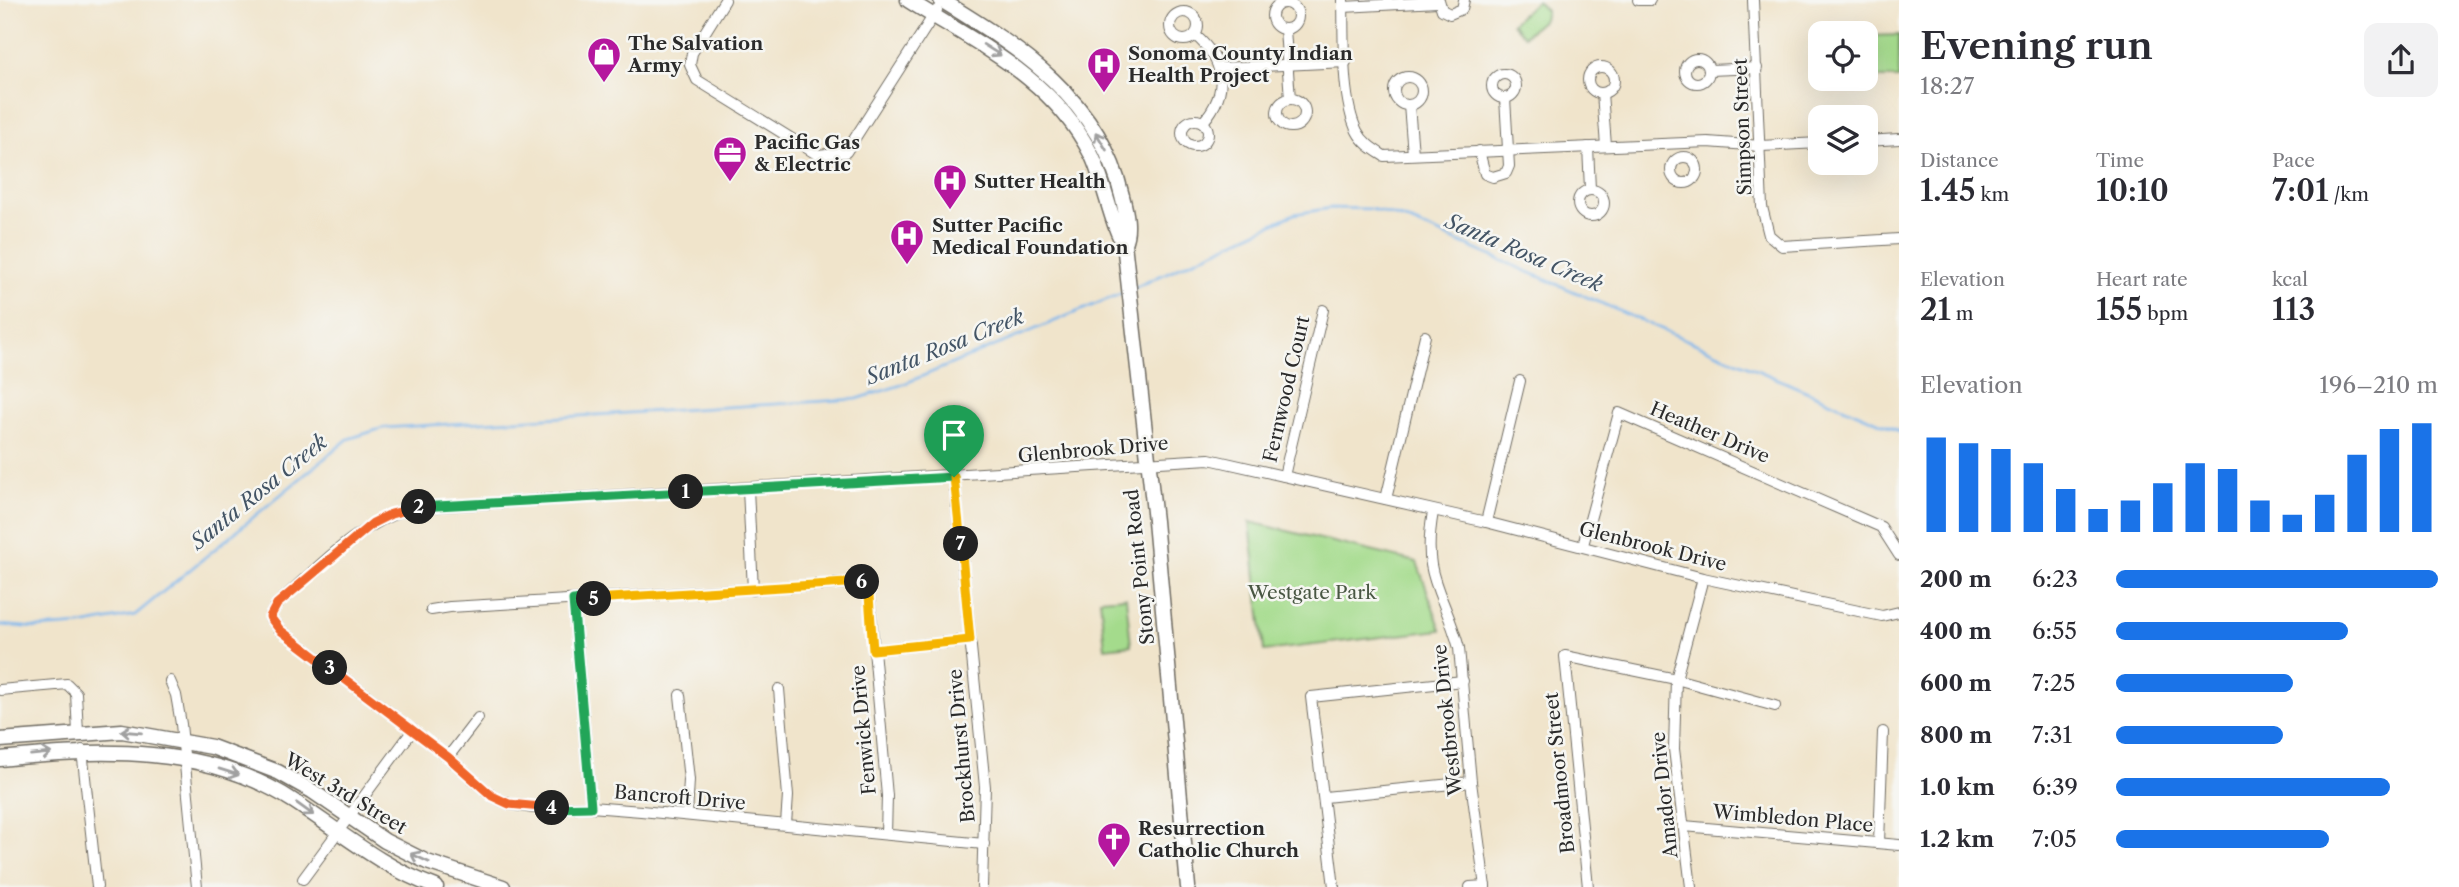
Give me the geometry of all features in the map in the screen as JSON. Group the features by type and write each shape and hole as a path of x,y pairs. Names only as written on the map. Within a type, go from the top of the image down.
{"main road":[{"name":"Stony Point Road","path":"908,0 1006,59 1055,102 1092,154 1104,185 1117,237 1124,243"},
{"name":"Stony Point Road","path":"941,0 1018,48 1047,71 1083,111 1107,151 1118,178 1128,234 1124,243 1188,887"},
{"name":"West 3rd Street","path":"0,740 122,730 183,740 278,772 312,791 385,841 427,862 503,887"},
{"name":"West 3rd Street","path":"0,759 82,750 130,751 186,760 237,774 276,792 394,869 436,887"}],"street":[{"path":"725,0 692,53 690,65 697,80 818,155 846,152 941,0"},
{"path":"1464,0 1462,9 1454,14 1442,10 1438,1 1343,4 1350,113 1357,132 1368,146 1384,156 1684,143 1761,146 1808,144"},
{"path":"1638,0 1650,0"},
{"name":"Simpson Street","path":"1753,0 1762,207 1769,235 1782,246 1899,239"},
{"path":"1285,29 1290,99"},
{"path":"1195,35 1215,55 1220,68 1220,91 1213,110 1203,122"},
{"path":"1220,68 1346,62"},
{"path":"1710,70 1757,68"},
{"path":"1602,93 1606,146"},
{"path":"1479,151 1482,169 1493,177 1506,173 1509,150 1505,98"},
{"path":"1409,104 1413,154"},
{"path":"1878,140 1899,139"},
{"path":"1684,143 1684,157"},
{"path":"1588,147 1590,189"},
{"name":"Fernwood Court","path":"1284,476 1323,310"},
{"path":"1386,499 1425,336"},
{"path":"1486,522 1520,381"},
{"name":"Heather Drive","path":"1583,545 1619,413 1881,527 1899,555"},
{"name":"Glenbrook Drive","path":"270,617 277,604 353,538 373,523 411,508 954,477 1147,461 1209,459 1583,545 1703,578 1882,617 1899,612"},
{"name":"Brockhurst Drive","path":"954,477 985,787 982,887"},
{"path":"748,489 753,590"},
{"name":"Westbrook Drive","path":"1433,512 1428,560 1433,583 1453,627 1463,681 1471,782 1485,886"},
{"name":"Amador Drive","path":"1691,887 1674,748 1676,678 1703,578"},
{"name":"Fenwick Drive","path":"431,610 868,582 887,796 886,834"},
{"path":"573,600 591,807"},
{"name":"Bancroft Drive","path":"270,617 280,630 448,757 492,796 509,804 533,808 591,807 687,815 984,844"},
{"path":"873,650 970,640"},
{"name":"Broadmoor Street","path":"1588,887 1565,656 1676,678"},
{"path":"1676,678 1775,706"},
{"path":"170,681 176,695 186,760 197,887"},
{"path":"1334,887 1311,697 1463,681"},
{"path":"0,690 67,684 76,693 78,733"},
{"path":"779,689 789,796 786,824"},
{"path":"680,695 689,780 687,815"},
{"path":"448,757 478,718"},
{"path":"303,879 413,730"},
{"path":"1879,843 1884,732"},
{"path":"82,750 97,887"},
{"path":"1325,797 1471,782"},
{"name":"Wimbledon Place","path":"1684,826 1899,845"},
{"path":"1470,887 1485,886"}],"green space":[{"path":"1537,1 1546,11 1544,19 1524,36 1512,23"},
{"path":"1899,35 1899,78 1878,78 1878,36"},
{"name":"Westgate Park","path":"1250,522 1417,562 1441,630 1264,651"},
{"path":"1126,597 1131,645 1105,648 1100,599"}],"waterway":[{"name":"Santa Rosa Creek","path":"1134,288 1294,214 1331,208 1371,209 1405,219 1899,431"},
{"name":"Santa Rosa Creek","path":"0,625 37,628 81,625 135,615 348,439 383,428 857,399 901,385 1125,292"}],"place":[{"name":"The Salvation Army","path":"604,84"},
{"name":"Sonoma County Indian Health Project","path":"1104,94"},
{"name":"Pacific Gas & Electric","path":"730,183"},
{"name":"Sutter Health","path":"950,211"},
{"name":"Sutter Pacific Medical Foundation","path":"907,266"},
{"name":"Resurrection Catholic Church","path":"1114,869"}],"route":[{"path":"954,477 970,640 873,650 868,582 573,600 591,807 533,808 509,804 492,796 448,757 280,630 270,617 277,604 353,538 373,523 411,508 954,477"}]}
